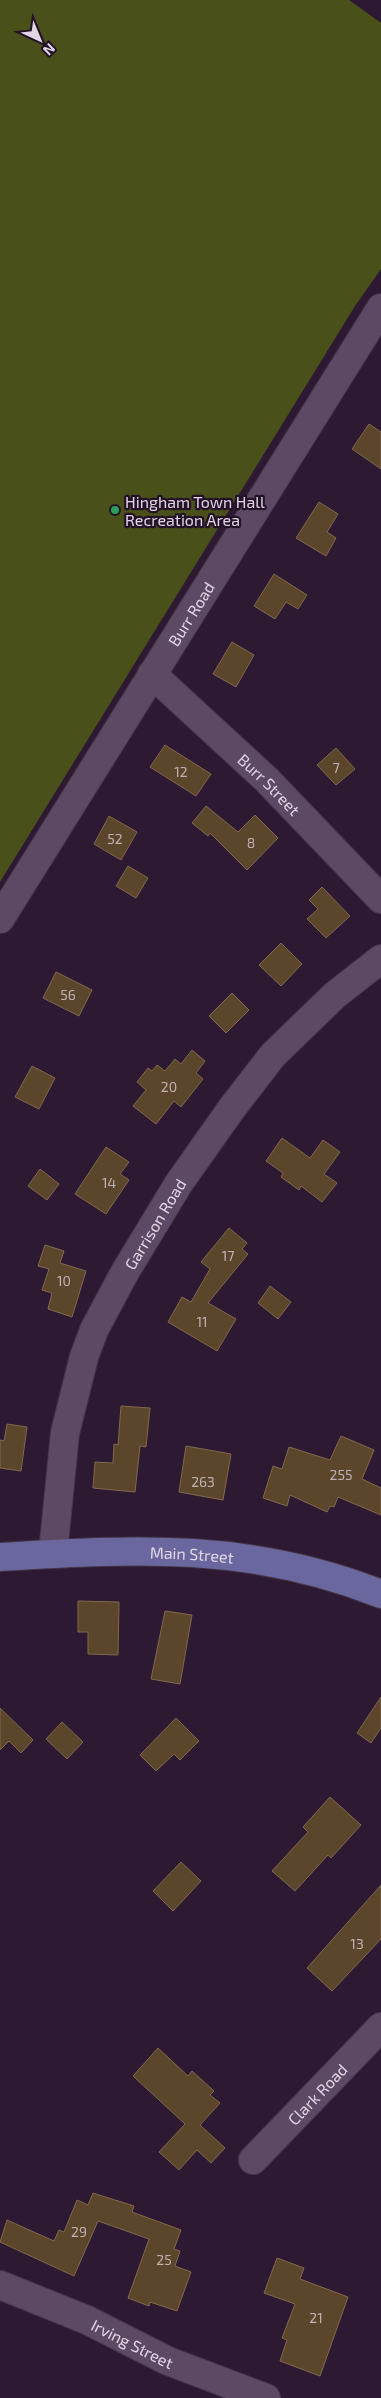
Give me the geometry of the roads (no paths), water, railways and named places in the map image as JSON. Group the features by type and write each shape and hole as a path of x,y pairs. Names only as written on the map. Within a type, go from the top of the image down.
{"main road":[{"name":"Main Street","path":"2,1559 53,1553 160,1550 241,1556 287,1564 381,1594"}],"street":[{"name":"Burr Road","path":"0,919 381,308"},
{"name":"Burr Street","path":"152,674 267,780 381,899"},
{"name":"Garrison Road","path":"53,1553 65,1433 84,1357 94,1330 125,1272 179,1184 232,1108 273,1055 335,995 381,959"},
{"name":"Clark Road","path":"253,2160 381,2028"},
{"name":"Irving Street","path":"0,2285 87,2320 168,2360 266,2398"}],"place":[{"name":"Hingham Town Hall Recreation Area","path":"115,510"}]}
